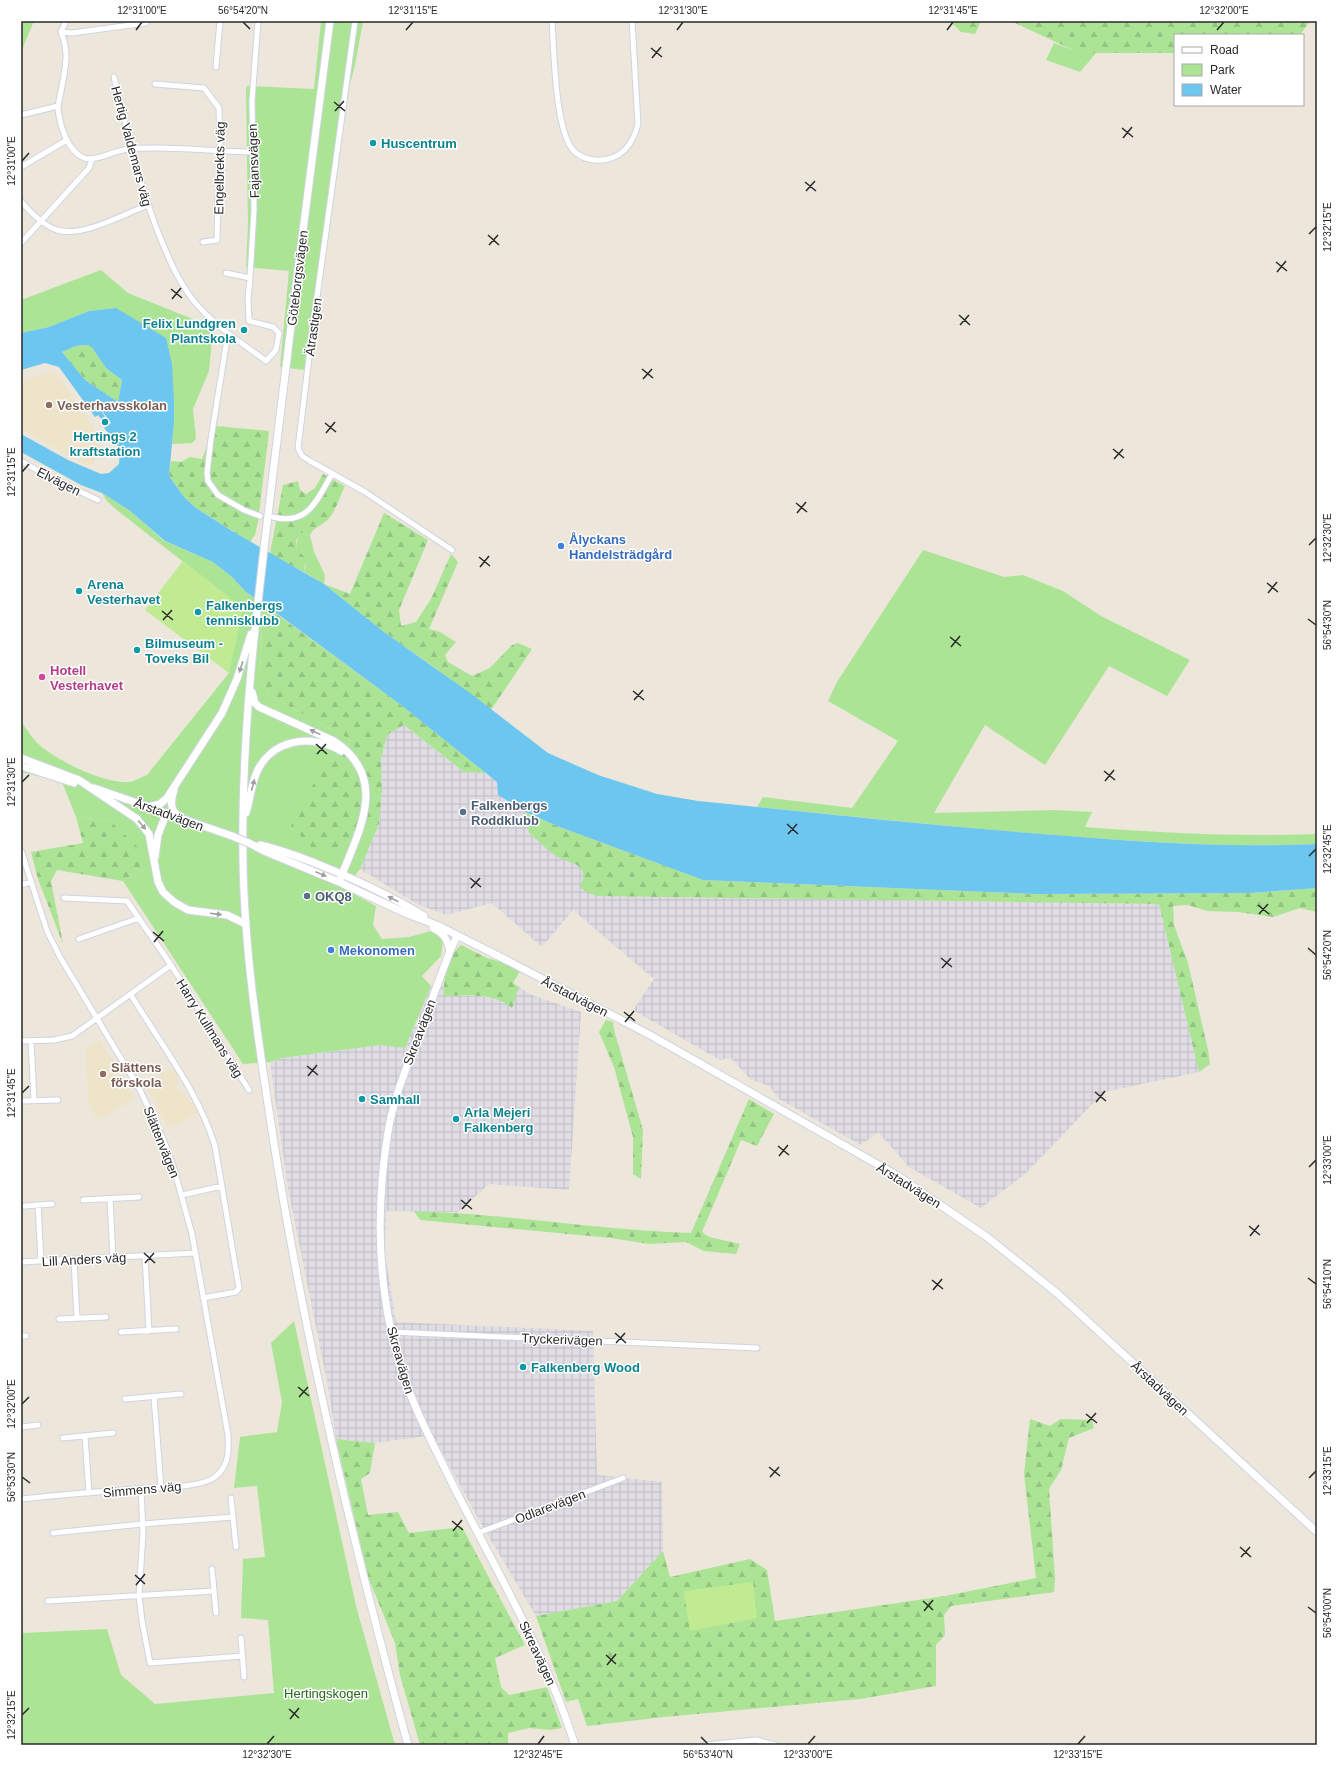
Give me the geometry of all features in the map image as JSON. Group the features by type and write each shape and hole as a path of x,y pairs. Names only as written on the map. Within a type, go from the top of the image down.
{"main road":[{"name":"Göteborgsvägen","path":"256,613 330,21"},
{"path":"256,613 244,771 243,823 243,875 246,924 256,1030 288,1231 324,1404 371,1612 408,1745"},
{"path":"148,807 164,801 210,733 230,696 242,666 256,613"},
{"path":"251,672 252,695 255,703 259,707 334,741 358,764 363,775 366,785 367,803 362,825 340,878"},
{"path":"243,823 256,774 266,758 277,750 298,741 314,741 329,744 347,753"},
{"name":"Årstadvägen","path":"21,758 65,774 88,786"},
{"name":"Årstadvägen","path":"21,766 88,786 249,843 283,852 340,878 394,900 457,936 650,1035 898,1176 956,1215 1004,1250 1058,1294 1317,1532"},
{"path":"176,784 173,793 172,810 177,815 190,822"},
{"path":"88,786 105,799 128,812 144,826 149,834 158,882 163,892 174,902 188,910 227,915 246,924"},
{"path":"154,860 157,853 158,835 166,814"},
{"name":"Årstadvägen","path":"340,878 405,913 439,926"},
{"path":"405,913 444,935 448,940 450,951"},
{"name":"Skreavägen","path":"457,936 401,1082 388,1131 382,1180 380,1244 382,1279 391,1332 402,1371 417,1411 536,1644 561,1704 575,1745"}],"street":[{"path":"61,32 66,21"},
{"path":"216,67 219,21"},
{"name":"Fajansvägen","path":"258,21 252,101 254,210 248,300 249,321 273,327 279,333 279,342 276,350 266,361"},
{"name":"Ätrastigen","path":"355,21 298,448 302,456 364,492 452,550"},
{"path":"552,21 560,114 568,142 573,149 583,157 607,159 626,149 634,138 638,124 632,21"},
{"path":"61,32 72,33 146,23"},
{"path":"61,32 65,40 67,58 58,106 60,119 67,140 80,155 85,158 92,159 132,149 165,147 221,152 253,152"},
{"name":"Hertig Valdemars väg","path":"114,77 137,173 169,259 180,280 194,301 212,320 266,361"},
{"name":"Engelbrekts väg","path":"155,84 204,88 219,108 221,184 218,196 217,240 203,242"},
{"path":"21,115 58,106"},
{"path":"21,167 67,140"},
{"path":"21,243 88,168 92,159"},
{"path":"21,201 41,221 57,230 69,232 94,227 148,205"},
{"path":"226,273 250,278"},
{"path":"228,333 211,439 207,473 208,481 218,495 244,510 260,516"},
{"name":"Elvägen","path":"21,461 51,478 98,500"},
{"path":"273,517 287,520 300,516 315,503 332,474"},
{"name":"Slättenvägen","path":"21,850 47,930 60,957 130,1071 151,1111 164,1141 182,1195 195,1253 228,1435"},
{"path":"21,886 31,882"},
{"name":"Harry Kullmans väg","path":"64,898 127,901 171,965 248,1090"},
{"path":"79,939 139,918"},
{"name":"Harry Kullmans väg","path":"21,1041 54,1040 72,1036 98,1019 171,965"},
{"path":"131,995 204,1113 215,1146 239,1288 236,1292 203,1298"},
{"path":"31,1041 34,1100"},
{"path":"21,1101 58,1100"},
{"path":"182,1195 222,1186"},
{"path":"82,1200 139,1197"},
{"path":"110,1198 113,1257"},
{"path":"25,1206 52,1204"},
{"path":"38,1205 41,1261"},
{"name":"Lill Anders väg","path":"21,1262 195,1253"},
{"path":"145,1256 148,1331"},
{"path":"74,1260 77,1318"},
{"path":"59,1319 106,1317"},
{"path":"121,1332 176,1329"},
{"name":"Tryckerivägen","path":"391,1332 757,1348"},
{"path":"125,1399 181,1394"},
{"path":"154,1397 161,1488"},
{"path":"21,1427 38,1425"},
{"path":"63,1438 113,1434"},
{"name":"Simmens väg","path":"21,1499 141,1488 161,1488 206,1482 215,1476 228,1460 228,1435"},
{"path":"85,1436 89,1493"},
{"name":"Odlarevägen","path":"478,1533 623,1478"},
{"path":"141,1488 142,1524 140,1595 142,1621 150,1664 243,1656"},
{"path":"231,1498 236,1547"},
{"path":"52,1533 233,1517"},
{"path":"212,1569 216,1613"},
{"path":"48,1601 214,1591"},
{"path":"242,1638 244,1677"},
{"path":"705,1745 735,1744 756,1740 775,1745"}],"shaded area":[{"name":"Vesterhavsskolan","path":"54,371 62,380 95,431 100,445 99,452 92,465 86,465 21,429 21,381"},
{"path":"404,725 464,772 486,773 497,782 498,795 526,812 529,833 557,856 575,863 582,868 584,878 597,896 1159,904 1199,1072 1104,1092 1026,1173 981,1208 909,1167 878,1132 861,1145 779,1099 769,1086 750,1079 731,1058 720,1060 633,1010 654,979 573,910 542,947 492,903 446,915 417,904 360,869 379,824 382,791 381,759 387,735"},
{"path":"443,981 444,996 480,996 505,1001 512,1007 519,987 529,994 581,1012 569,1190 489,1184 458,1212 386,1211 385,1255 396,1322 593,1331 597,1475 662,1482 663,1551 617,1601 536,1616 480,1522 433,1435 375,1443 336,1439 328,1386 288,1188 270,1062 282,1058 380,1045 405,1048 431,986"},
{"name":"Slättens förskola","path":"100,1040 134,1099 97,1120 88,1101 86,1049"},
{"path":"173,1067 179,1076 176,1087 179,1091 185,1093 199,1112 168,1129 145,1083"}],"green space":[{"path":"21,21 34,21 21,52"},
{"path":"321,21 363,21 349,88 305,370 280,367 289,271 246,267 248,225 246,90 247,86 314,89"},
{"path":"950,21 981,21 975,34 961,32"},
{"path":"1005,21 1310,21 1301,34 1174,34 1174,53 1091,53 1075,51 1015,23"},
{"path":"1054,43 1075,51 1096,53 1080,72 1046,60"},
{"path":"101,270 128,293 210,326 212,340 209,371 193,409 196,439 192,443 172,444 174,422 172,388 135,321 116,308 89,311 49,327 21,333 21,300"},
{"path":"76,346 92,346 106,368 122,380 118,402 85,380 62,352"},
{"path":"215,426 269,431 258,522 255,535 250,542 196,508 184,497 169,476 171,461 181,462 190,457 202,459"},
{"path":"323,474 345,486 329,519 314,530 310,535 301,533 296,541 296,549 306,558 304,572 270,554 283,485 298,481 300,490 306,494 315,488"},
{"path":"102,493 129,510 164,541 213,562 232,577 246,592 263,604 260,675 268,695 351,740 342,752 334,850 379,824 360,869 345,889 376,906 373,925 382,939 409,937 431,931 443,940 441,956 422,976 431,986 405,1048 380,1045 282,1058 270,1062 243,1064 123,881 144,870 110,821 76,817 62,782 21,772 21,721 33,738 42,747 72,766 108,780 120,782 130,782 147,775 229,673 226,595 118,511 107,501"},
{"path":"384,513 428,540 399,610 401,626 416,622 431,599 451,554 458,562 429,629 440,632 456,642 445,655 448,662 472,676 490,668 512,645 518,643 532,649 491,710 384,632 324,584 350,594"},
{"path":"301,533 310,535 314,552 325,575 324,584 304,572 306,565 298,553 296,546"},
{"path":"923,550 1004,577 1023,575 1063,591 1101,616 1190,660 1167,696 1109,666 1045,765 985,725 934,813 1056,810 1092,812 1085,827 1201,834 1317,834 1317,844 1190,844 1064,836 987,830 757,807 763,797 852,808 898,741 828,701 837,682"},
{"path":"183,561 243,608 229,673 145,610"},
{"path":"263,604 401,705 486,773 464,772 404,725 387,735 381,759 382,791 379,824 334,850 314,850 291,826 310,789 331,761 342,752 351,740 268,695 260,675"},
{"path":"526,812 557,826 703,880 1036,894 1251,893 1317,888 1317,912 1300,908 1273,917 1238,912 1207,911 1188,905 1173,906 1174,925 1188,963 1208,1050 1210,1064 1199,1072 1159,904 597,896 586,892 580,887 583,879 583,873 578,866 556,856 529,833"},
{"path":"76,817 110,821 135,844 146,858 144,870 123,881 57,870 51,881 63,944 38,879 31,852 83,843"},
{"path":"461,945 487,958 505,963 520,971 513,983 519,987 512,1008 497,999 488,997 444,996 444,982 447,968 456,950"},
{"path":"606,1020 613,1022 643,1130 641,1179 633,1174 633,1137 614,1067 599,1032"},
{"path":"749,1099 774,1114 757,1146 741,1140 702,1232 709,1237 740,1244 736,1254 704,1251 686,1242 649,1244 611,1238 420,1220 414,1211 483,1215 622,1229 691,1233"},
{"name":"Hertingskogen","path":"294,1321 356,1606 395,1745 21,1745 21,1578 23,1633 107,1629 121,1675 155,1704 274,1693 268,1620 241,1618 243,1559 265,1557 257,1486 234,1488 240,1437 277,1432 282,1402 271,1343"},
{"path":"1030,1419 1050,1426 1061,1419 1092,1420 1094,1428 1069,1438 1061,1470 1049,1489 1055,1578 1054,1592 951,1606 944,1615 945,1635 936,1645 936,1686 860,1699 664,1717 587,1726 578,1699 566,1702 536,1616 617,1601 663,1551 670,1577 750,1559 767,1570 775,1621 945,1596 1036,1578 1024,1474"},
{"path":"336,1439 375,1443 370,1473 361,1479 368,1515 398,1512 409,1533 462,1527 525,1645 495,1658 501,1687 509,1695 547,1687 562,1728 550,1730 529,1728 508,1733 508,1745 420,1745 400,1675 395,1643 368,1577"},
{"path":"753,1582 757,1618 690,1631 684,1591"}],"water":[{"path":"116,308 166,338 172,364 174,402 174,422 169,476 184,497 196,508 232,531 324,584 384,632 470,693 548,753 598,775 657,794 698,801 966,828 1121,840 1219,845 1317,844 1317,888 1251,893 1036,894 703,880 557,826 526,812 498,795 497,782 401,705 246,592 232,577 213,562 165,541 129,510 102,493 81,485 21,452 21,434 68,460 101,474 109,473 119,464 118,448 104,428 111,423 99,407 105,417 101,419 98,415 95,417 59,367 45,363 21,370 21,333 49,327 89,311","holes":["76,346 91,346 106,368 122,380 118,402 85,380 62,352"]}],"place":[{"name":"Huscentrum","path":"373,143"},
{"name":"Felix Lundgren Plantskola","path":"244,330"},
{"name":"Vesterhavsskolan","path":"49,405"},
{"name":"Hertings 2 kraftstation","path":"105,422"},
{"name":"Ålyckans Handelsträdgård","path":"561,546"},
{"name":"Arena Vesterhavet","path":"79,591"},
{"name":"Falkenbergs tennisklubb","path":"198,612"},
{"name":"Bilmuseum - Toveks Bil","path":"137,650"},
{"name":"Hotell Vesterhavet","path":"42,677"},
{"name":"Falkenbergs Roddklubb","path":"463,812"},
{"name":"OKQ8","path":"307,896"},
{"name":"Mekonomen","path":"331,950"},
{"name":"Slättens förskola","path":"103,1074"},
{"name":"Samhall","path":"362,1099"},
{"name":"Arla Mejeri Falkenberg","path":"456,1119"},
{"name":"Falkenberg Wood","path":"523,1367"}]}
